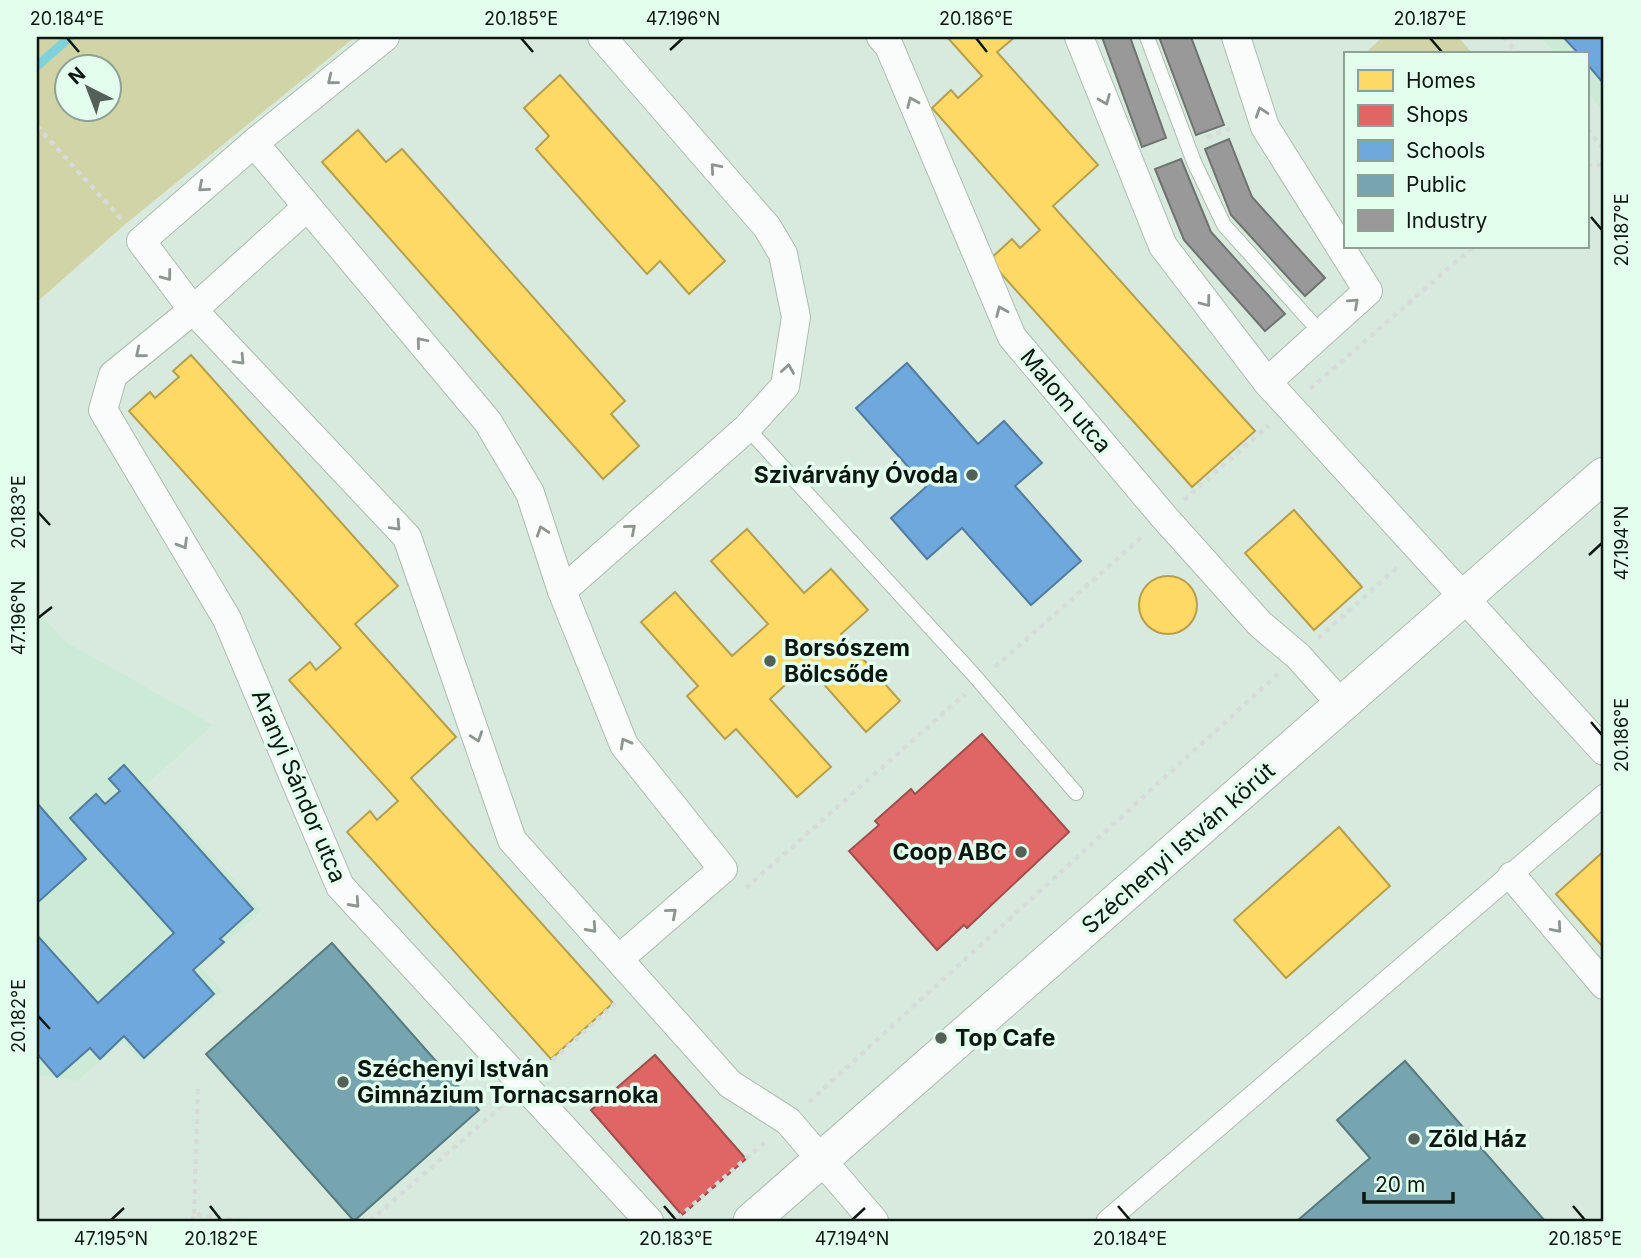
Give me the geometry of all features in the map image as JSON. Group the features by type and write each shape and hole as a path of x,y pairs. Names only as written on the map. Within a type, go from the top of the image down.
{"street":[{"path":"385,37 254,143 141,241 193,310 407,537 512,840 730,1084 788,1121 874,1221"},
{"path":"562,591 747,428 785,386 796,317 783,254 767,227 602,37"},
{"name":"Malom utca","path":"881,37 888,46 1012,337 1164,517 1260,624 1298,656 1342,705"},
{"path":"1079,37 1163,246 1266,382 1420,547 1604,751"},
{"path":"1236,37 1265,127 1368,291 1266,382"},
{"path":"254,143 488,422 530,493 562,591 624,745 723,869 620,958"},
{"name":"Aranyi Sándor utca","path":"307,207 193,310 113,375 103,410 227,619 340,886 649,1221"},
{"name":"Széchenyi István körút","path":"751,1221 1604,475"},
{"path":"1107,1221 1604,795"},
{"path":"1512,876 1604,985"}],"lane":[{"path":"1147,37 1194,162 1224,225 1321,333"},
{"path":"747,428 979,682 1076,793"}],"path":[{"path":"1503,37 1516,52"},
{"path":"37,126 141,241"},
{"path":"1588,131 1604,149"},
{"path":"743,891 1472,248"},
{"path":"674,1221 788,1121 1420,547"},
{"path":"370,1221 640,982"},
{"path":"193,1221 198,1087"},
{"path":"194,1214 242,1221"}],"shaded area":[{"path":"37,37 355,37 123,226 37,302"},
{"path":"1383,37 1458,37 1471,52 1366,52"},
{"path":"1541,37 1604,37 1604,112 1588,92 1588,52 1554,52"},
{"path":"37,611 66,642 213,725 147,784 262,910 201,967 223,991 143,1063 123,1042 77,1081 37,1074"}],"building: Homes":[{"path":"947,37 1015,37 997,52 1098,165 1053,206 1255,431 1192,487 989,260 1012,239 1020,248 1040,230 932,108 951,90 958,98 982,76"},
{"path":"560,75 725,261 689,294 660,261 647,274 536,149 549,136 524,108"},
{"path":"358,130 386,162 402,149 625,401 611,414 639,446 603,479 322,162"},
{"path":"191,355 398,586 355,624 456,737 411,778 613,1003 551,1059 347,832 370,811 377,820 398,801 289,680 310,662 316,670 341,648 129,411 150,392 155,398 179,377 173,371"},
{"path":"1294,510 1362,587 1314,630 1245,553"},
{"name":"Borsószem Bölcsőde","path":"747,529 804,593 831,569 868,610 841,634 900,701 866,732 807,665 770,699 831,767 797,797 736,729 725,739 687,696 698,686 641,622 675,592 732,656 768,624 711,561"},
{"path":"1168,576 1184,581 1192,589 1197,605 1192,621 1184,629 1168,634 1152,629 1144,621 1139,605 1144,589 1152,581"},
{"path":"1339,827 1390,886 1286,978 1234,920"},
{"path":"1604,851 1604,948 1556,894"}],"building: Shops":[{"path":"982,734 1069,832 967,928 964,925 937,950 849,851 879,825 875,821 911,789 915,794"},
{"path":"655,1055 746,1159 682,1215 591,1110"}],"building: Schools":[{"path":"1563,37 1604,37 1604,84 1588,65 1588,52 1577,52"},
{"name":"Szivárvány Óvoda","path":"907,363 978,444 1004,421 1042,463 1015,486 1081,561 1031,605 962,528 927,559 891,518 926,487 856,408"},
{"path":"124,765 253,909 220,939 224,942 193,970 214,994 144,1058 124,1036 100,1059 90,1048 57,1077 37,1054 37,935 98,1003 174,933 70,818 96,794 105,804 120,791 109,779"},
{"path":"37,803 86,859 37,903"}],"building: Public":[{"name":"Széchenyi István Gimnázium Tornacsarnoka","path":"332,943 479,1110 354,1221 206,1054"},
{"name":"Zöld Ház","path":"1405,1061 1545,1221 1297,1221 1370,1158 1337,1120"}],"building: Industry":[{"path":"1102,37 1130,37 1166,138 1142,147"},
{"path":"1159,37 1191,37 1224,125 1196,135"},
{"path":"1229,139 1252,197 1325,278 1305,296 1231,215 1205,149"},
{"path":"1181,159 1211,232 1285,314 1265,331 1184,240 1155,169"}],"waterway":[{"path":"37,66 70,37"}],"place":[{"name":"Szivárvány Óvoda","path":"972,475"},
{"name":"Borsószem Bölcsőde","path":"770,661"},
{"name":"Coop ABC","path":"1021,852"},
{"name":"Top Cafe","path":"941,1038"},
{"name":"Széchenyi István Gimnázium Tornacsarnoka","path":"343,1082"},
{"name":"Zöld Ház","path":"1414,1139"}]}
